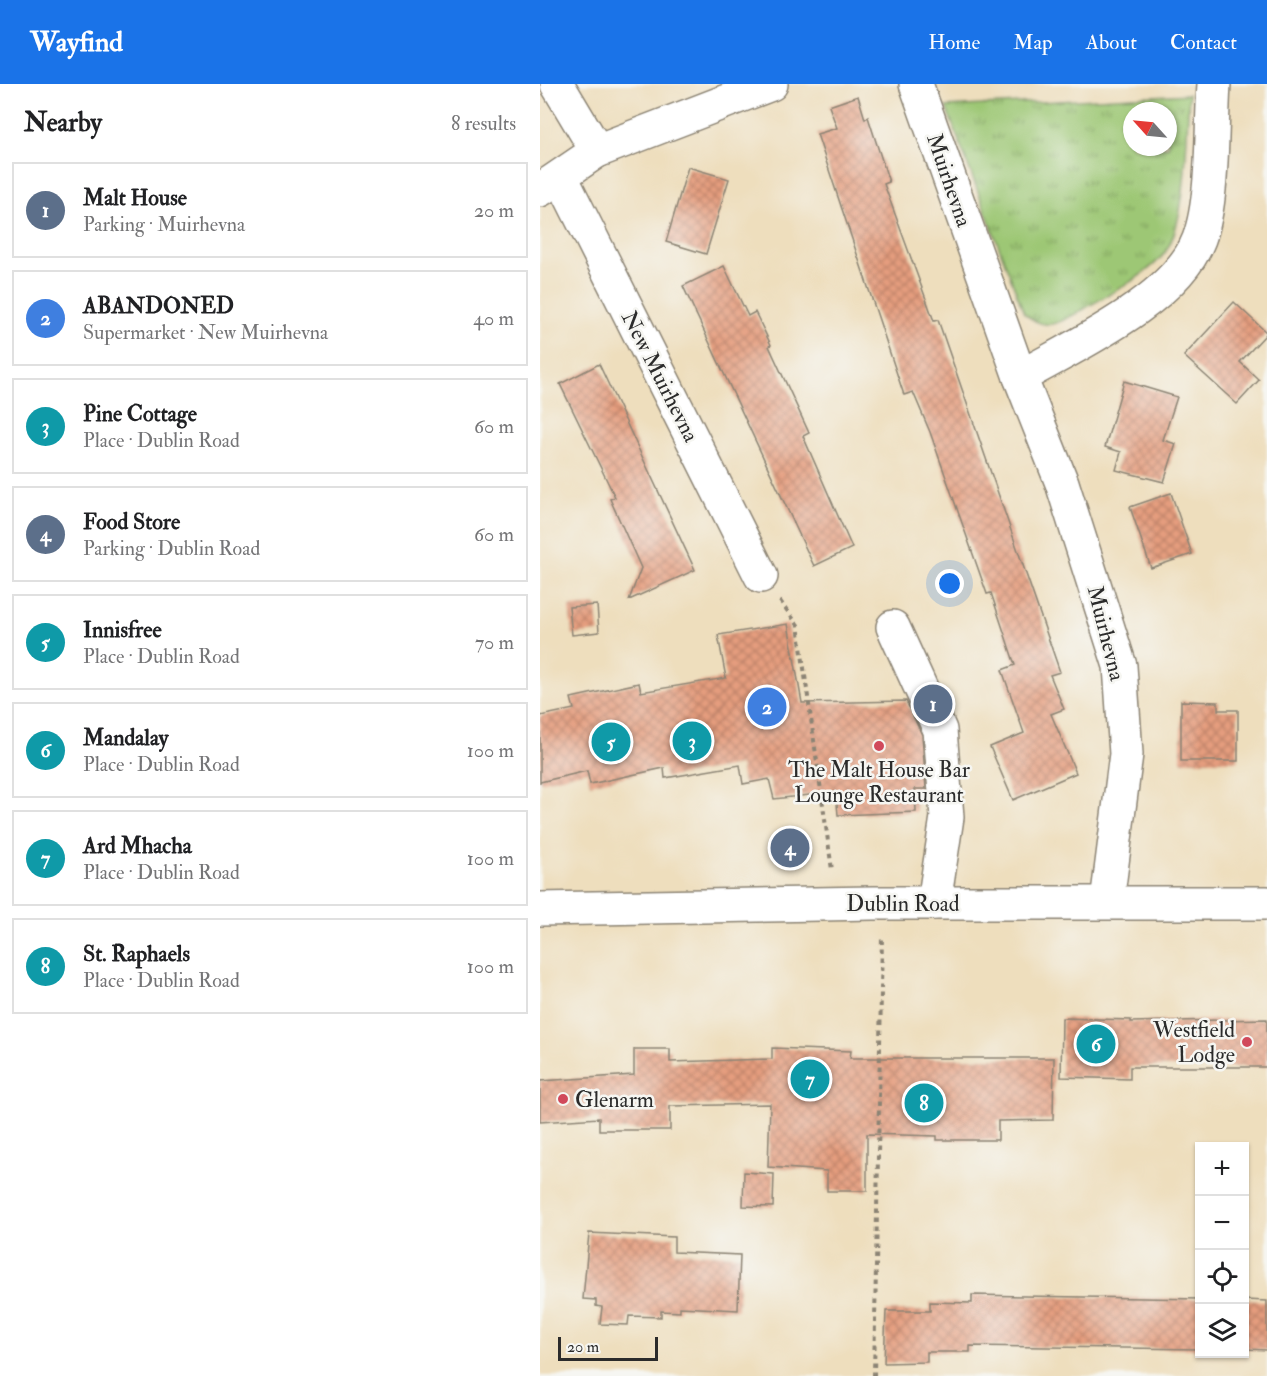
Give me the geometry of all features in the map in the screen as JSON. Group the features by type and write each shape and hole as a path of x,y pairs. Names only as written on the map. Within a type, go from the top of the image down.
{"street":[{"path":"557,84 597,151"},
{"name":"New Muirhevna","path":"761,576 551,183 597,151 771,84"},
{"name":"Muirhevna","path":"916,84 1020,377 1062,483 1120,666 1125,754 1107,902"},
{"path":"1020,377 1147,301 1183,268 1199,239 1207,198 1214,84"},
{"path":"893,627 940,730 947,817 933,903"},
{"name":"Dublin Road","path":"540,909 837,903 1267,903"}],"path":[{"path":"761,576 798,625 837,903"},
{"path":"874,1376 881,944 885,903"}],"green space":[{"path":"1189,94 1182,197 1173,236 1166,251 1159,260 1139,276 1061,322 1040,323 1024,313 946,107"}],"building":[{"path":"858,96 865,119 868,117 889,182 884,184 934,321 938,320 1060,672 1050,675 1064,709 1051,714 1076,773 1013,800 990,747 1024,733 1002,670 1015,665 991,593 987,594 930,432 913,392 904,395 817,134 837,128 829,106"},
{"path":"688,167 729,179 706,254 666,242"},
{"path":"724,266 748,316 755,312 771,345 769,346 809,433 803,436 852,548 814,566 683,286"},
{"path":"1234,302 1267,333 1240,362 1259,380 1237,404 1184,356"},
{"path":"599,364 695,570 629,600 641,568 610,499 615,497 560,384"},
{"path":"1124,381 1177,397 1163,440 1176,444 1164,482 1116,470 1121,452 1105,447"},
{"path":"1171,493 1192,554 1151,568 1130,507"},
{"path":"597,605 599,632 572,635 569,607"},
{"path":"788,624 802,703 906,701 922,735 926,789 915,789 916,812 838,815 836,792 774,799 769,779 743,784 740,765 665,778 664,768 590,784 587,771 540,782 540,716 574,709 571,698 639,683 641,692 726,678 718,635"},
{"path":"1181,701 1218,702 1218,710 1238,710 1238,761 1181,761"},
{"path":"1062,1018 1131,1020 1131,1022 1267,1019 1267,1067 1130,1067 1130,1079 1061,1077"},
{"path":"772,1048 851,1051 850,1058 1054,1058 1053,1120 998,1121 998,1140 937,1140 937,1136 867,1134 867,1191 827,1191 827,1171 768,1167 770,1104 670,1106 670,1130 599,1130 599,1118 540,1122 540,1081 634,1075 634,1049 670,1049 670,1062 772,1059"},
{"path":"744,1172 774,1174 773,1207 743,1206"},
{"path":"589,1233 674,1237 674,1252 740,1255 738,1310 680,1307 680,1312 661,1311 661,1317 629,1316 628,1325 600,1324 602,1307 596,1306 596,1300 583,1299"},
{"path":"972,1295 1195,1299 1195,1349 970,1346 970,1352 927,1352 927,1362 884,1363 886,1311 930,1311 930,1302 972,1303"},
{"path":"1249,1300 1267,1301 1267,1350 1249,1349"}],"place":[{"name":"Malt House","path":"933,704"},
{"name":"ABANDONED","path":"767,707"},
{"name":"Pine Cottage","path":"692,741"},
{"name":"Innisfree","path":"611,742"},
{"name":"The Malt House Bar Lounge Restaurant","path":"879,746"},
{"name":"Food Store","path":"790,848"},
{"name":"Westfield Lodge","path":"1247,1042"},
{"name":"Mandalay","path":"1096,1044"},
{"name":"Ard Mhacha","path":"810,1079"},
{"name":"Glenarm","path":"563,1099"},
{"name":"St. Raphaels","path":"924,1103"}]}
